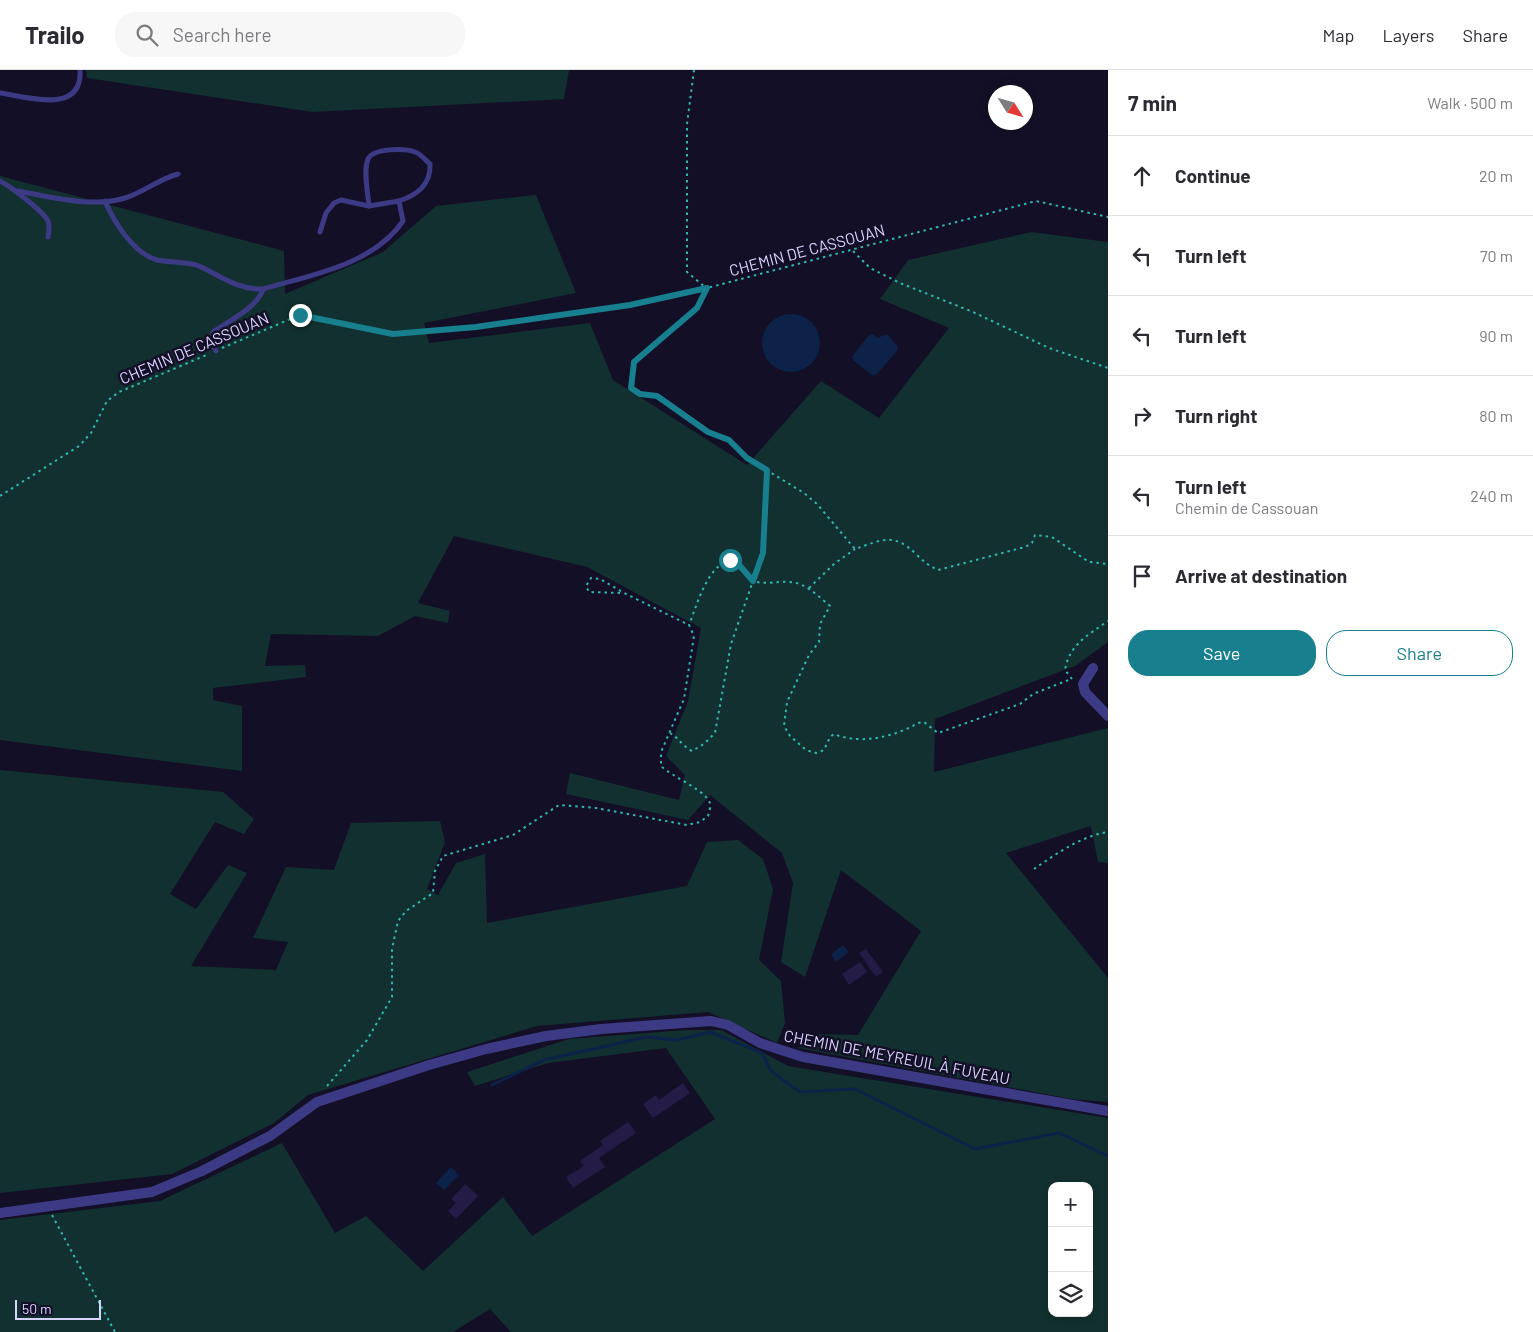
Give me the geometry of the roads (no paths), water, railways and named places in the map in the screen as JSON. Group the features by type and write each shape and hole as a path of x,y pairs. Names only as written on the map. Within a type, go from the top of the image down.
{"street":[{"path":"1093,668 1083,684 1085,692 1108,716"},
{"name":"CHEMIN DE MEYREUIL À FUVEAU","path":"0,1213 123,1198 152,1192 177,1183 270,1136 316,1102 429,1065 546,1036 601,1029 711,1021 728,1024 760,1043 803,1057 1108,1111"}],"lane":[{"path":"0,94 61,100 73,94 79,87 80,70"},
{"path":"320,232 324,217 334,203 341,200 369,206 399,201 413,196 424,186 430,176 430,164 418,153 403,149 374,153 368,158 369,206"},
{"path":"18,191 69,200 105,201 126,198 163,178 178,174"},
{"path":"0,181 18,191 45,216 49,223 48,237"},
{"path":"105,201 114,221 132,244 155,260 196,265 238,287 263,289 352,261 385,243 403,221 399,201"},
{"path":"216,351 211,340 213,332 254,303 261,296 263,289"}],"water":[{"path":"785,314 797,314 812,322 820,337 820,349 812,364 797,372 785,372 770,364 762,349 762,337 770,322"},
{"path":"873,334 877,338 887,334 898,347 897,351 877,374 873,376 853,360 852,357 869,335"},
{"path":"843,945 849,952 836,962 831,954"},
{"path":"451,1167 459,1175 444,1190 436,1183"}],"waterway":[{"path":"492,1085 544,1060 647,1037 677,1040 710,1032 762,1053 771,1071 800,1092 855,1089 975,1149 1059,1133 1108,1156"}]}
